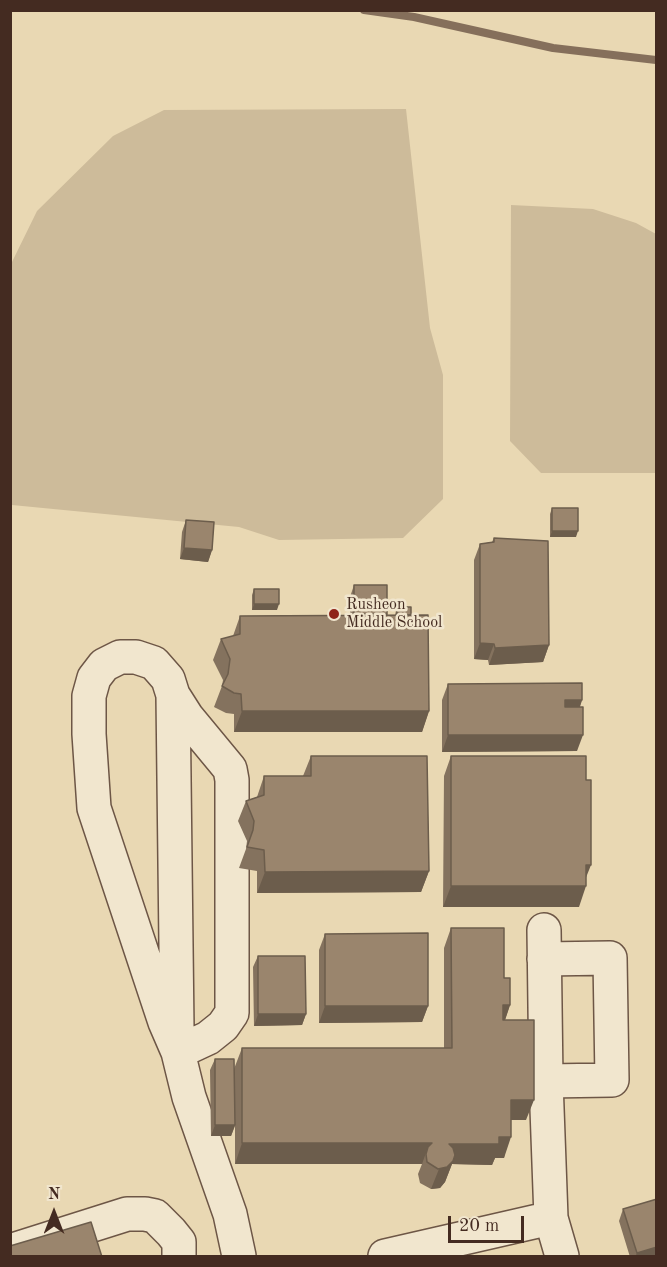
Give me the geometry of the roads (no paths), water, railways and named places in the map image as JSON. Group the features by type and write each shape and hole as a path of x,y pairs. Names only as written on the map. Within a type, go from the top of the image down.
{"lane":[{"path":"178,1052 208,1038 223,1026 232,1013 232,780 230,769 187,717 173,695 168,679 154,663 136,657 120,657 104,665 94,678 89,696 94,808 165,1022 178,1052 189,1097 230,1214 239,1257"},
{"path":"173,695 178,1052"},
{"path":"546,1081 612,1080 610,958 544,944 546,1081 550,1218 562,1257"},
{"path":"10,1251 127,1214 145,1214 155,1216 179,1242 179,1257"},
{"path":"386,1257 550,1218"}],"waterway":[{"path":"364,10 414,17 553,48 656,60"}],"place":[{"name":"Rusheon Middle School","path":"334,614"}]}
